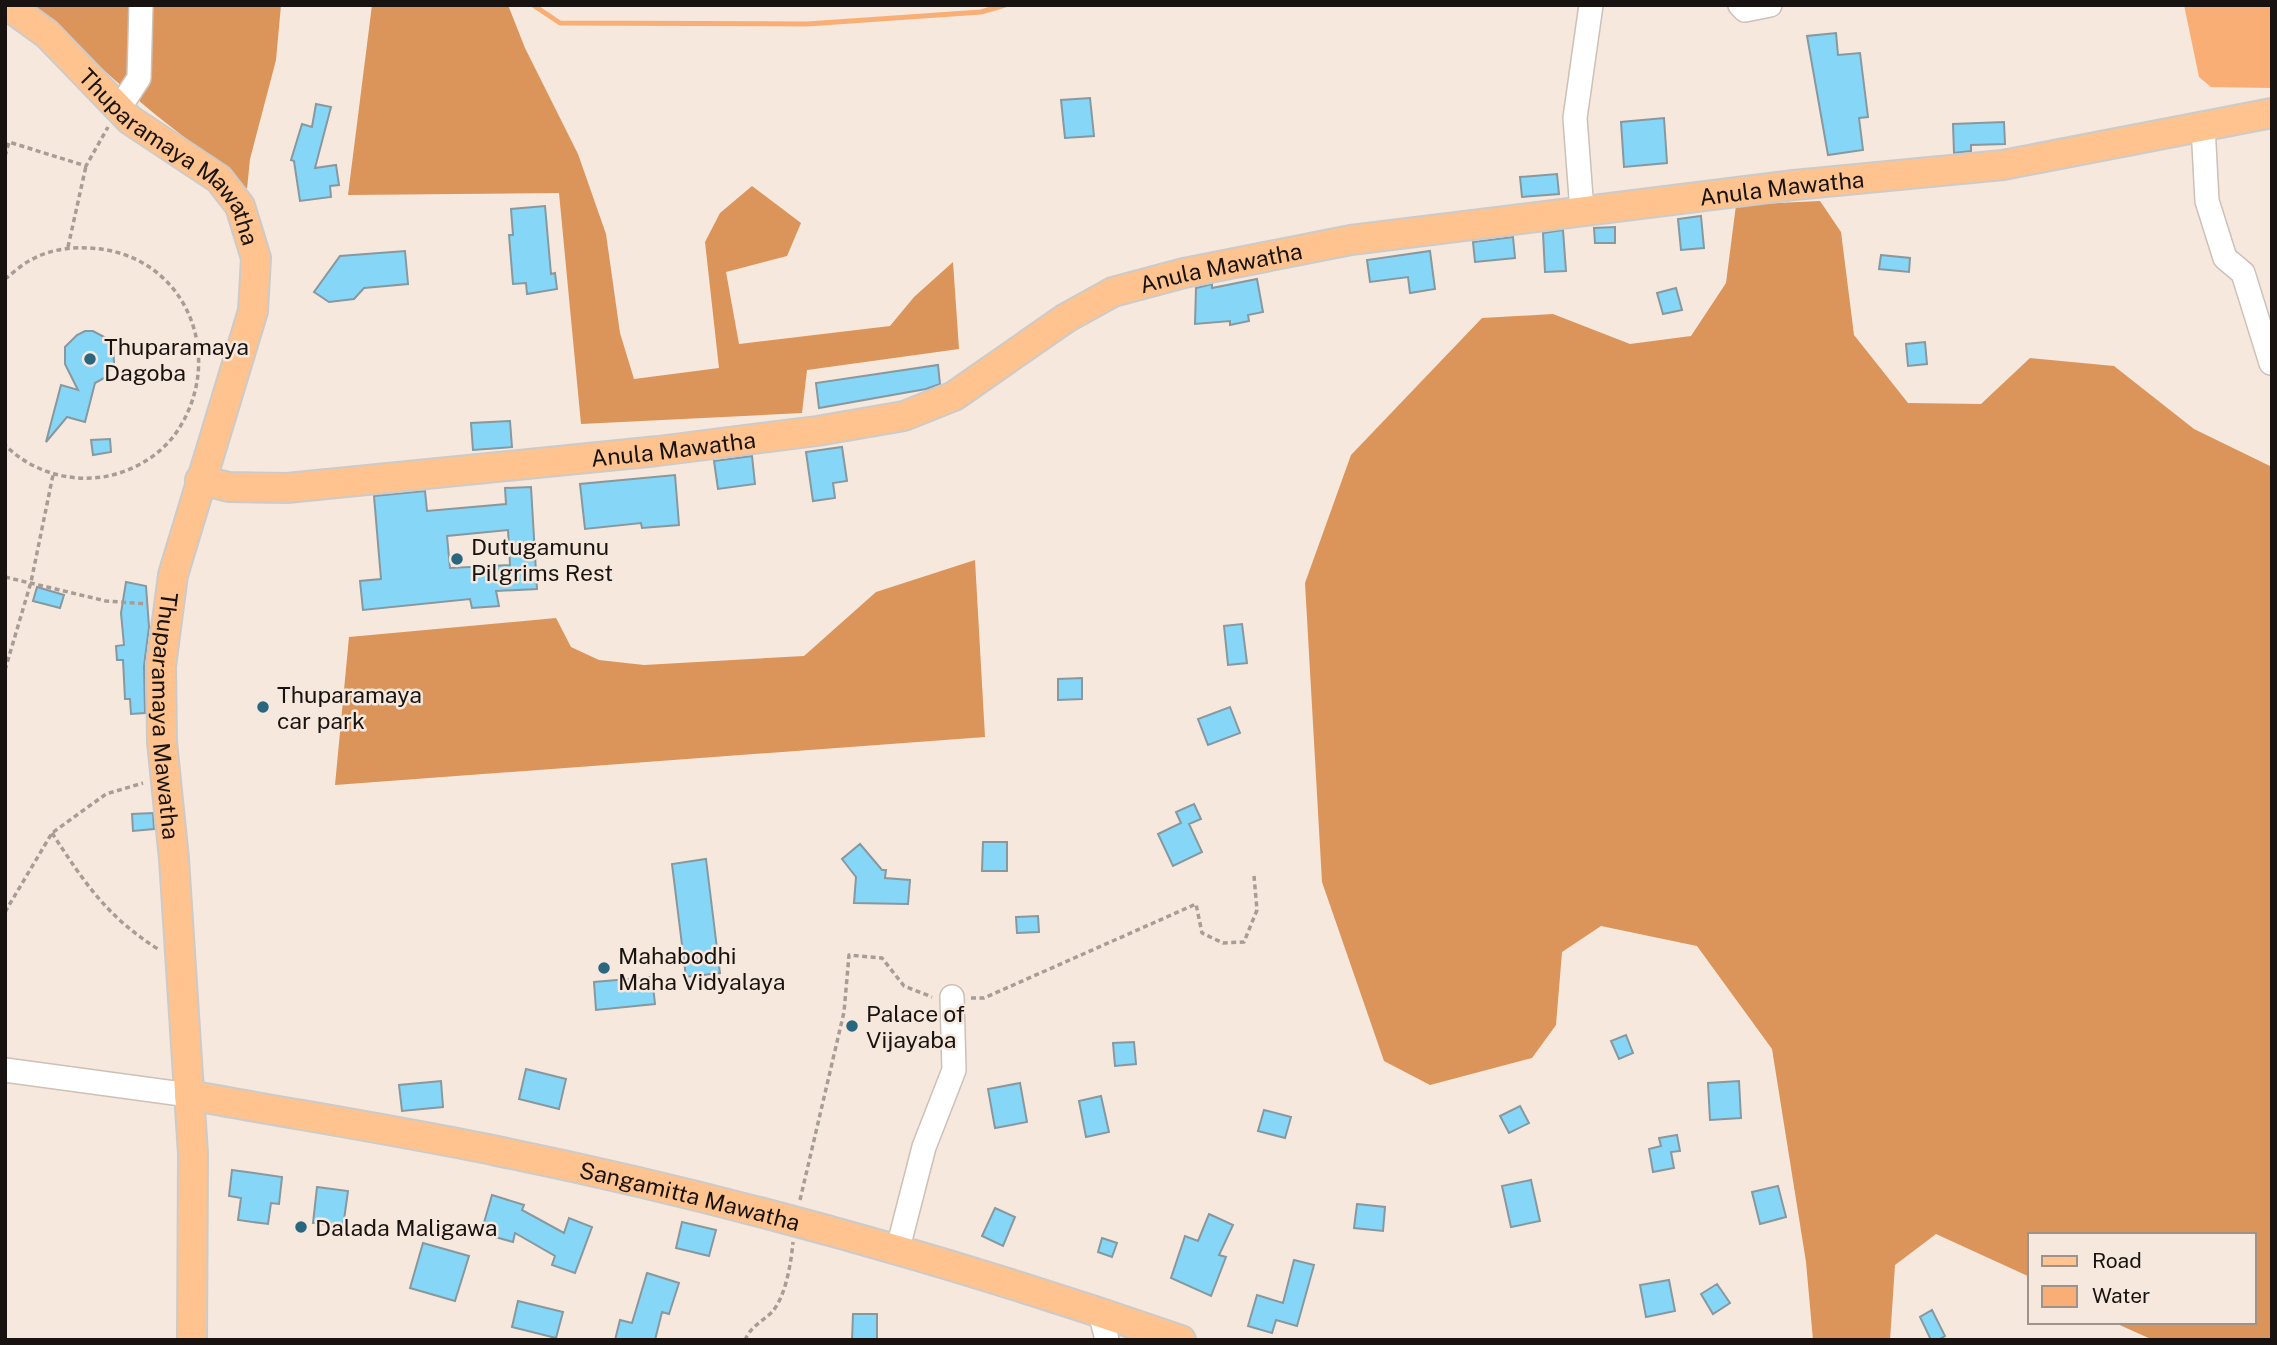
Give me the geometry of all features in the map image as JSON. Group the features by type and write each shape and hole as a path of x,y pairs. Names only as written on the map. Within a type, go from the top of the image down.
{"main road":[{"name":"Thuparamaya Mawatha","path":"7,5 47,34 118,110 219,179 246,221 256,258 253,312 200,480 167,605 161,678 165,779 182,964 193,1154 192,1340"},
{"name":"Anula Mawatha","path":"200,480 229,487 288,488 658,451 885,420 944,401 1091,303 1132,285 1351,240 1794,185 2003,165 2272,113"},
{"name":"Sangamitta Mawatha","path":"189,1095 500,1152 794,1223 1100,1312 1181,1340"}],"street":[{"path":"118,110 139,78 141,5"},
{"path":"1582,211 1575,118 1591,5"},
{"path":"1740,5 1745,10 1770,5"},
{"path":"2203,126 2207,201 2225,258 2244,273 2271,363"},
{"path":"897,1252 924,1147 954,1070 953,997"},
{"path":"5,1070 189,1095"},
{"path":"1100,1312 1107,1340"}],"path":[{"path":"68,247 86,166 118,110"},
{"path":"5,156 9,142 86,166"},
{"path":"5,279 31,259 68,247 107,248 144,262 174,288 191,316 197,337 199,380 184,421 172,439 147,461 107,476 85,479 53,474 18,457 5,445"},
{"path":"5,670 31,582 53,474"},
{"path":"5,577 106,601 167,605"},
{"path":"5,912 52,833 106,794 165,779"},
{"path":"52,833 86,887 109,912 133,933 182,964"},
{"path":"745,1340 748,1331 773,1311 781,1295 792,1251 794,1223 844,1012 849,955 882,958 904,986 918,993 935,998 984,998 1196,904 1202,933 1223,943 1244,942 1257,911 1254,876"}],"shaded area":[{"path":"32,5 281,5 276,60 250,159 247,189 130,93"},
{"path":"372,5 508,5 525,48 578,154 606,234 620,333 634,379 719,368 705,242 720,213 752,186 801,223 787,256 726,272 739,344 890,326 914,297 953,262 959,349 807,370 802,413 581,424 559,193 348,195"},
{"path":"1820,201 1841,232 1854,335 1908,403 1981,404 2030,358 2114,366 2194,429 2272,467 2272,1340 2153,1340 2117,1324 2256,1324 2256,1233 2028,1233 2028,1276 1936,1234 1895,1265 1890,1340 1813,1340 1806,1262 1772,1049 1697,946 1601,926 1562,952 1556,1025 1532,1058 1430,1085 1384,1061 1322,882 1305,583 1351,455 1482,318 1553,314 1630,344 1691,336 1726,283 1736,205"},
{"path":"975,560 985,737 335,785 349,637 556,618 571,647 599,660 644,665 804,656 876,592"}],"water":[{"path":"2184,5 2272,5 2272,88 2211,87 2199,77"}],"building":[{"path":"1836,33 1838,55 1860,53 1868,117 1859,118 1863,150 1828,155 1807,36"},
{"path":"1090,98 1094,136 1065,138 1061,100"},
{"path":"316,104 331,107 315,168 336,165 339,185 330,186 331,197 300,201 294,161 291,160 302,124 312,127"},
{"path":"1664,118 1667,163 1624,167 1621,122"},
{"path":"2004,122 2005,144 1971,145 1971,151 1954,153 1953,124"},
{"path":"1557,174 1559,194 1522,197 1520,177"},
{"path":"545,206 551,274 555,273 557,289 527,294 526,283 513,284 509,235 513,235 511,209"},
{"path":"1701,216 1704,248 1681,250 1678,219"},
{"path":"1615,227 1615,243 1595,243 1594,228"},
{"path":"1563,230 1566,271 1545,272 1543,233"},
{"path":"1513,237 1515,258 1475,262 1473,242"},
{"path":"405,251 408,284 364,288 354,299 329,302 314,292 340,256"},
{"path":"1430,251 1435,289 1410,293 1408,277 1370,282 1367,260"},
{"path":"1881,255 1910,258 1909,272 1879,269"},
{"path":"1257,279 1263,312 1248,315 1249,321 1230,325 1230,321 1195,324 1196,288 1212,284 1212,288"},
{"path":"1676,288 1682,310 1663,314 1657,293"},
{"path":"85,331 93,331 108,339 113,346 114,363 106,377 95,383 85,422 67,417 46,442 61,385 78,390 65,364 65,347"},
{"path":"1925,342 1927,364 1908,366 1906,344"},
{"path":"938,365 940,384 926,389 819,408 816,383"},
{"path":"510,421 512,447 473,450 471,423"},
{"path":"110,439 111,452 93,455 91,440"},
{"path":"842,447 847,481 833,483 835,498 813,501 806,452"},
{"path":"752,456 755,484 718,489 714,461"},
{"path":"675,475 679,525 642,528 641,523 585,529 580,484"},
{"path":"531,487 537,589 496,591 499,606 472,608 470,599 363,610 360,581 381,579 374,496 425,491 427,511 506,504 505,488","holes":["508,530 510,565 450,568 447,536"]},
{"path":"126,582 146,586 149,627 144,666 145,713 131,714 130,699 125,699 123,660 117,660 116,646 124,645 121,613"},
{"path":"37,587 64,595 60,608 33,601"},
{"path":"1242,624 1247,663 1228,665 1224,626"},
{"path":"1082,678 1082,699 1058,700 1058,679"},
{"path":"1230,707 1240,733 1208,745 1198,719"},
{"path":"1194,804 1201,819 1189,824 1202,852 1173,866 1158,834 1181,823 1176,812"},
{"path":"153,813 154,829 133,831 132,814"},
{"path":"983,842 1007,842 1007,871 982,871"},
{"path":"860,844 882,870 886,870 885,878 910,880 908,904 854,903 856,877 842,859"},
{"path":"706,859 720,973 686,977 672,864"},
{"path":"1038,916 1039,932 1017,933 1016,917"},
{"path":"652,977 655,1004 596,1010 594,982"},
{"path":"1626,1035 1633,1053 1619,1059 1611,1041"},
{"path":"1134,1042 1136,1064 1115,1066 1113,1043"},
{"path":"526,1069 566,1079 559,1109 519,1099"},
{"path":"441,1081 443,1107 402,1111 399,1085"},
{"path":"1739,1081 1741,1118 1710,1120 1708,1083"},
{"path":"1020,1083 1027,1122 995,1128 988,1089"},
{"path":"1101,1096 1109,1132 1086,1137 1079,1101"},
{"path":"1520,1106 1529,1123 1509,1133 1500,1116"},
{"path":"1264,1110 1291,1117 1285,1138 1258,1131"},
{"path":"1677,1135 1680,1151 1671,1152 1674,1168 1653,1172 1649,1149 1661,1146 1659,1138"},
{"path":"232,1170 282,1177 279,1204 271,1203 268,1224 238,1220 241,1198 229,1196"},
{"path":"1531,1180 1540,1221 1511,1227 1502,1186"},
{"path":"1778,1186 1786,1217 1760,1224 1752,1192"},
{"path":"317,1187 348,1191 343,1227 313,1223"},
{"path":"492,1195 524,1205 522,1210 564,1233 569,1218 592,1227 575,1273 552,1265 555,1256 515,1233 513,1242 481,1233"},
{"path":"1357,1204 1385,1207 1383,1231 1354,1228"},
{"path":"995,1208 1015,1217 1003,1246 982,1236"},
{"path":"1209,1214 1233,1225 1219,1255 1226,1257 1211,1296 1171,1278 1185,1236 1198,1241"},
{"path":"682,1222 716,1230 709,1256 676,1248"},
{"path":"1102,1238 1117,1243 1112,1257 1098,1252"},
{"path":"423,1243 469,1256 455,1301 410,1288"},
{"path":"1294,1260 1314,1265 1297,1326 1276,1320 1272,1333 1248,1326 1257,1295 1283,1303"},
{"path":"647,1273 679,1283 669,1314 662,1312 655,1340 615,1340 620,1320 632,1323"},
{"path":"1669,1280 1675,1311 1646,1317 1640,1285"},
{"path":"1717,1284 1730,1303 1713,1314 1701,1294"},
{"path":"518,1301 563,1312 556,1338 512,1327"},
{"path":"1932,1310 1945,1336 1938,1340 1931,1340 1920,1317"},
{"path":"853,1314 877,1314 877,1340 852,1340"}],"waterway":[{"path":"533,5 560,23 807,24 981,12 1005,5"}],"place":[{"name":"Thuparamaya Dagoba","path":"90,359"},
{"name":"Dutugamunu Pilgrims Rest","path":"457,559"},
{"name":"Thuparamaya car park","path":"263,707"},
{"name":"Mahabodhi Maha Vidyalaya","path":"604,968"},
{"name":"Palace of Vijayaba","path":"852,1026"},
{"name":"Dalada Maligawa","path":"301,1227"}]}
